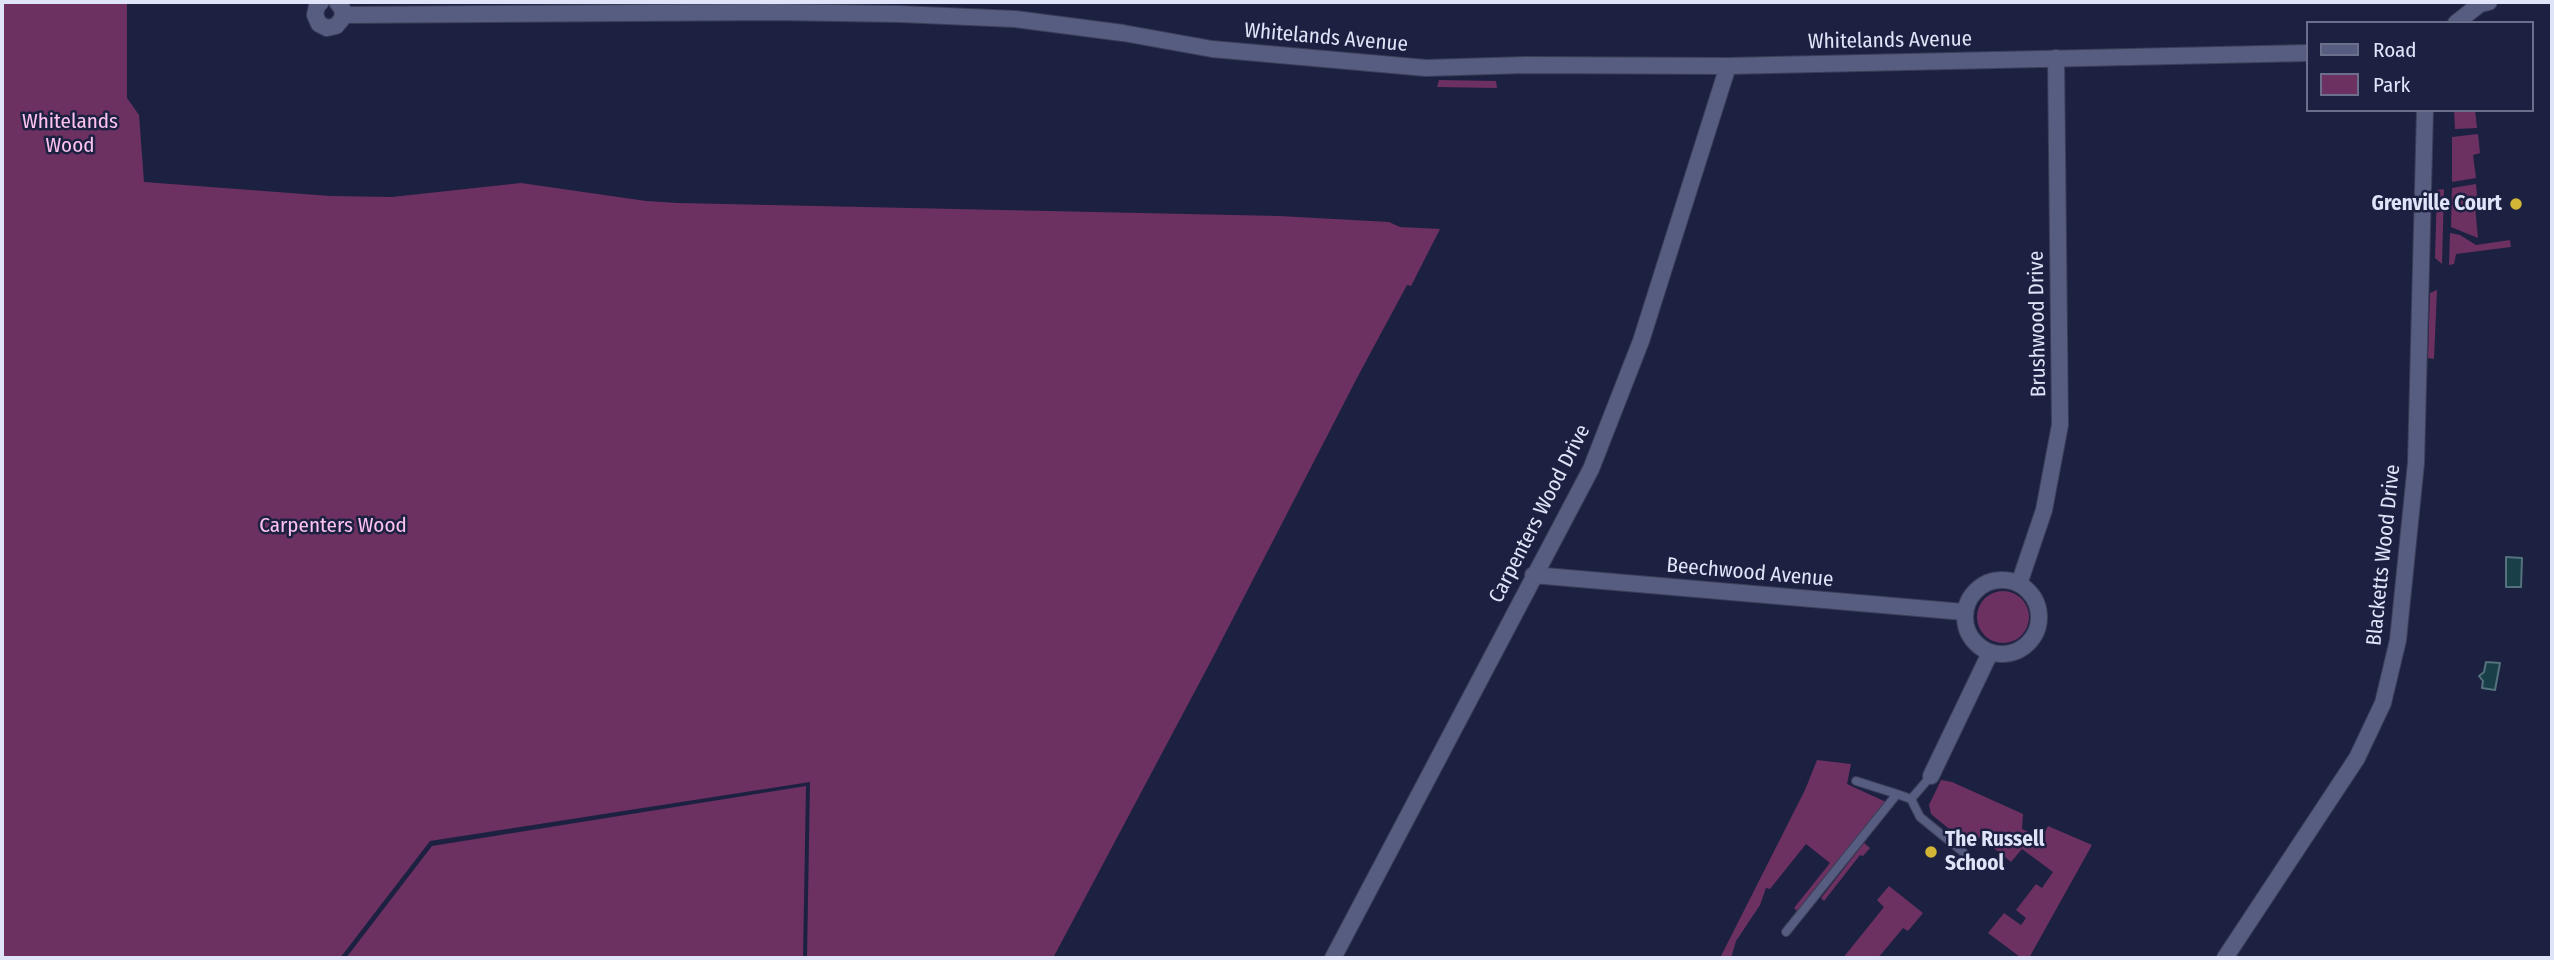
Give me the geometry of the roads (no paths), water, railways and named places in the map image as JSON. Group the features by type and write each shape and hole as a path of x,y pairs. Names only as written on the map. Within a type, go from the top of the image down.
{"street":[{"name":"Whitelands Avenue","path":"321,2 315,15 323,26 336,26 340,8 900,14 1015,19 1123,33 1212,50 1426,68 1525,65 1728,66 2306,53"},
{"path":"2459,21 2480,4 2489,2"},
{"name":"Brushwood Drive","path":"2019,584 2045,510 2060,425 2056,58"},
{"name":"Carpenters Wood Drive","path":"1333,958 1591,469 1641,341 1728,66"},
{"name":"Blacketts Wood Drive","path":"2225,958 2357,758 2383,703 2395,653 2416,463 2425,112"},
{"name":"Beechwood Avenue","path":"1533,575 1964,612"},
{"path":"2008,580 2019,584 2036,602 2038,626 2025,647 2014,653 1990,653 1972,640 1967,631 1964,612 1970,599 1986,584 2008,580"},
{"path":"1931,776 1990,653"}],"lane":[{"path":"1912,799 1931,776"},
{"path":"1856,781 1912,799 1920,817 1963,852"},
{"path":"1786,932 1897,794"}],"place":[{"name":"Grenville Court","path":"2516,204"},
{"name":"The Russell School","path":"1931,852"}],"park label":[{"name":"Whitelands Wood","path":"70,134"},
{"name":"Carpenters Wood","path":"333,526"}]}
